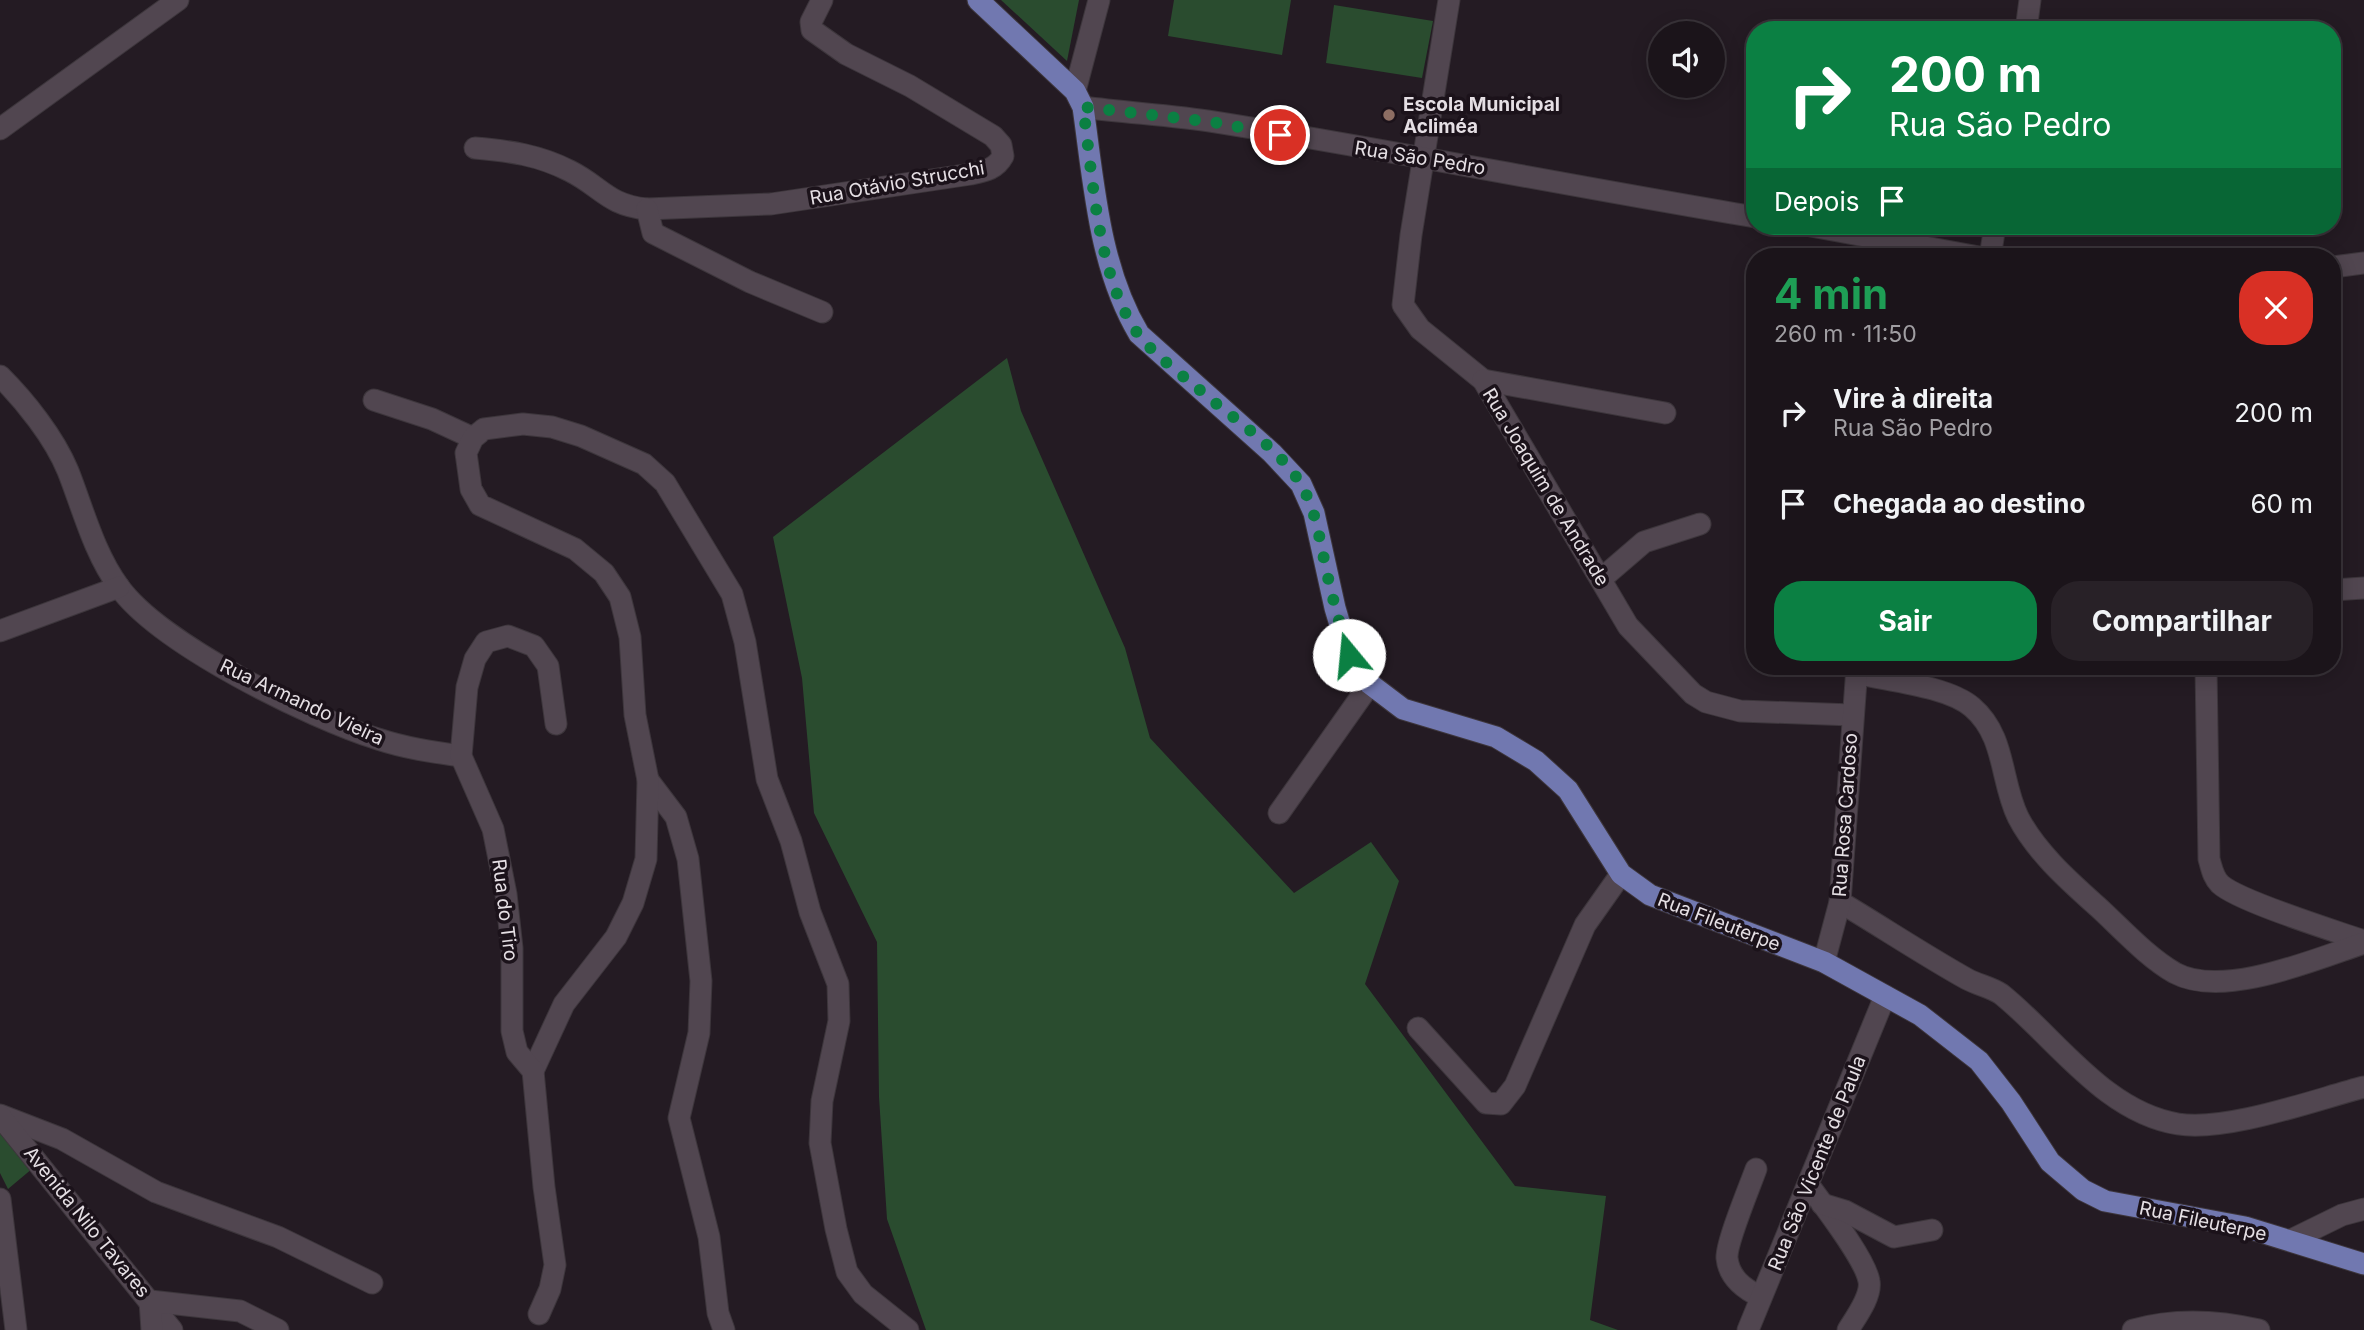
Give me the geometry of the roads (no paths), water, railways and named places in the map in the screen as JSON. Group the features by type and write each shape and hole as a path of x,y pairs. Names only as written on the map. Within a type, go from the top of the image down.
{"main road":[{"path":"978,0 1079,99"},
{"name":"Rua Fileuterpe","path":"1079,99 1101,227 1112,275 1125,311 1139,334 1159,355 1272,453 1301,484 1314,513 1335,608 1349,655 1370,684 1404,709 1496,737 1536,761 1568,790 1621,874 1660,900 1824,962 1920,1015 1979,1061 2011,1102 2050,1163 2083,1190 2105,1201 2234,1225 2364,1264"}],"street":[{"path":"0,129 178,0"},
{"name":"Rua Otávio Strucchi","path":"475,148 523,152 547,160 574,172 604,197 629,207 647,209 771,204 971,174 989,170 999,163 1003,156 1001,145 993,136 910,86 846,54 812,30 811,22 822,0"},
{"path":"1079,99 1099,0"},
{"name":"Rua Joaquim de Andrade","path":"1449,0 1423,156 1403,305 1420,329 1483,380 1628,626 1693,694 1706,702 1740,711 1852,715"},
{"path":"2028,21 2031,0"},
{"name":"Rua São Pedro","path":"1079,99 1325,143 1423,156 1746,214"},
{"path":"647,209 653,233 750,282 822,312"},
{"path":"1849,235 1904,248"},
{"path":"2341,266 2364,263"},
{"name":"Rua Armando Vieira","path":"0,376 19,398 66,467 104,562 119,587 173,637 242,678 375,738 419,751 461,756"},
{"path":"1483,380 1665,413"},
{"path":"374,400 432,419 473,438"},
{"path":"533,1072 564,1004 616,937 633,902 646,859 648,780 635,715 629,637 620,597 604,573 575,549 480,505 467,473 467,453 473,438 484,429 523,424 552,427 592,440 643,464 665,483 732,594 745,642 767,779 790,841 810,912 838,984 839,1021 822,1101 820,1143 836,1229 847,1272 863,1294 908,1330"},
{"path":"1601,579 1644,542 1700,524"},
{"path":"0,631 119,587"},
{"path":"2341,589 2364,588"},
{"name":"Rua do Tiro","path":"539,1314 550,1289 555,1265 533,1072 517,1052 512,1031 512,948 506,894 493,830 461,756 467,687 475,659 486,642 508,636 534,646 548,666 556,724"},
{"name":"Rua Rosa Cardoso","path":"1824,962 1840,902 1856,675"},
{"path":"1876,675 1957,697 1987,722 2004,764 2014,807 2029,838 2085,896 2175,973 2194,980 2222,981 2284,970 2364,942"},
{"path":"2206,675 2209,859 2214,876 2222,886 2262,904 2364,942"},
{"path":"1279,813 1370,684"},
{"path":"648,780 676,817 688,859 701,981 699,1032 679,1118 709,1237 718,1313 724,1330"},
{"path":"1418,1028 1486,1103 1501,1104 1515,1086 1585,925 1621,874"},
{"path":"1840,902 1969,981 1998,992 2108,1091 2132,1108 2152,1117 2180,1124 2227,1122 2364,1087"},
{"name":"Rua São Vicente de Paula","path":"1748,1330 1885,996"},
{"path":"0,1115 62,1139 156,1192 278,1237 372,1283"},
{"name":"Avenida Nilo Tavares","path":"0,1115 172,1330"},
{"path":"1756,1169 1726,1256 1732,1276 1748,1291 1761,1297"},
{"path":"1808,1184 1863,1265 1870,1282 1865,1299 1848,1330"},
{"path":"0,1199 16,1330"},
{"path":"1822,1204 1845,1211 1894,1237 1932,1230"},
{"path":"2291,1240 2342,1215 2364,1209"},
{"path":"152,1330 150,1301 240,1311 278,1330"},
{"path":"2133,1330 2175,1321 2211,1322 2259,1330"}],"place":[{"name":"Escola Municipal Acliméa","path":"1389,115"}]}
